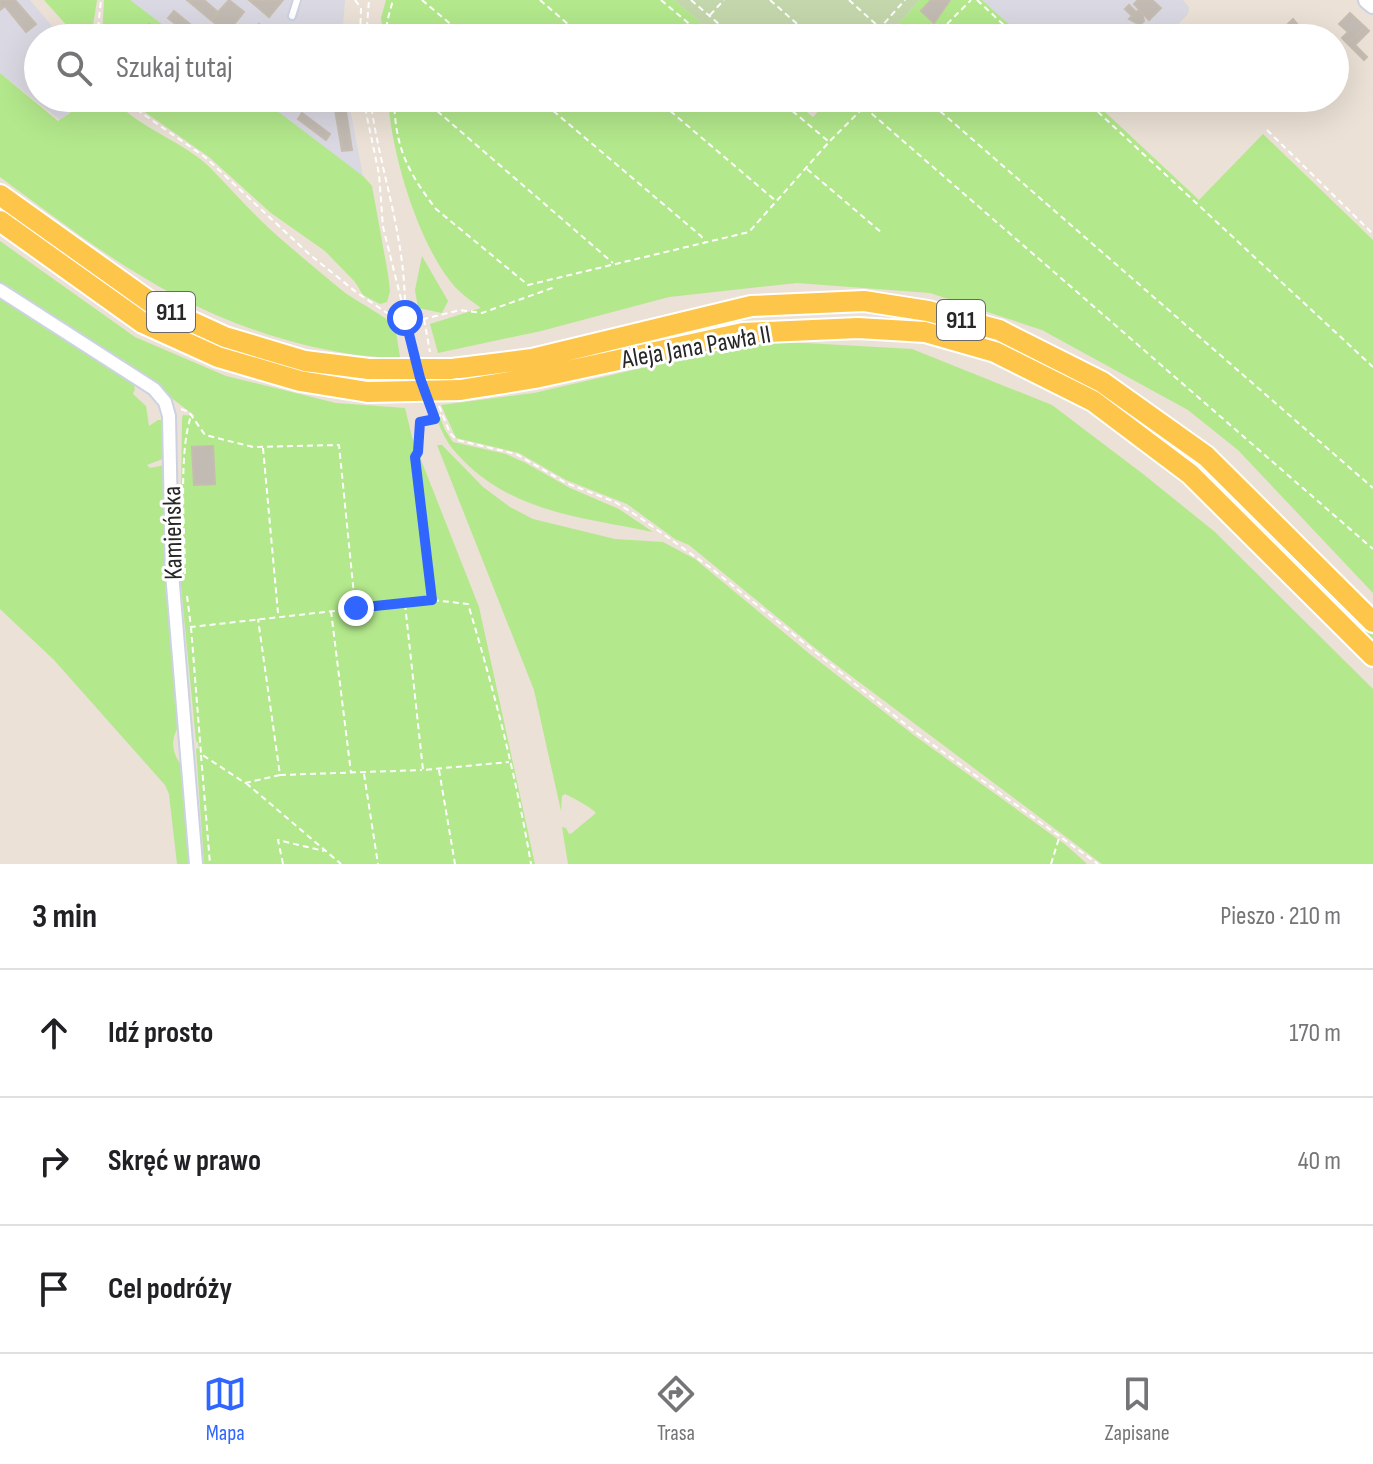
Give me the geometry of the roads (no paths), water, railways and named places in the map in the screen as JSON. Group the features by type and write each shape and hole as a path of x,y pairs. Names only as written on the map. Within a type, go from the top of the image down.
{"main road":[{"name":"Aleja Jana Pawła II","path":"0,195 153,304 225,337 305,361 369,369 452,369 532,359 751,306 864,301 928,311 999,330 1102,382 1206,456 1373,622"},
{"name":"Aleja Jana Pawła II","path":"0,221 143,323 218,357 300,381 368,392 460,390 535,378 743,333 858,328 925,332 995,352 1093,401 1190,474 1373,656"}],"street":[{"path":"1367,0 1373,5"},
{"name":"Kamieńska","path":"0,290 154,389 165,402 172,454 172,573 196,864"}],"lane":[{"path":"292,16 297,0"}]}
